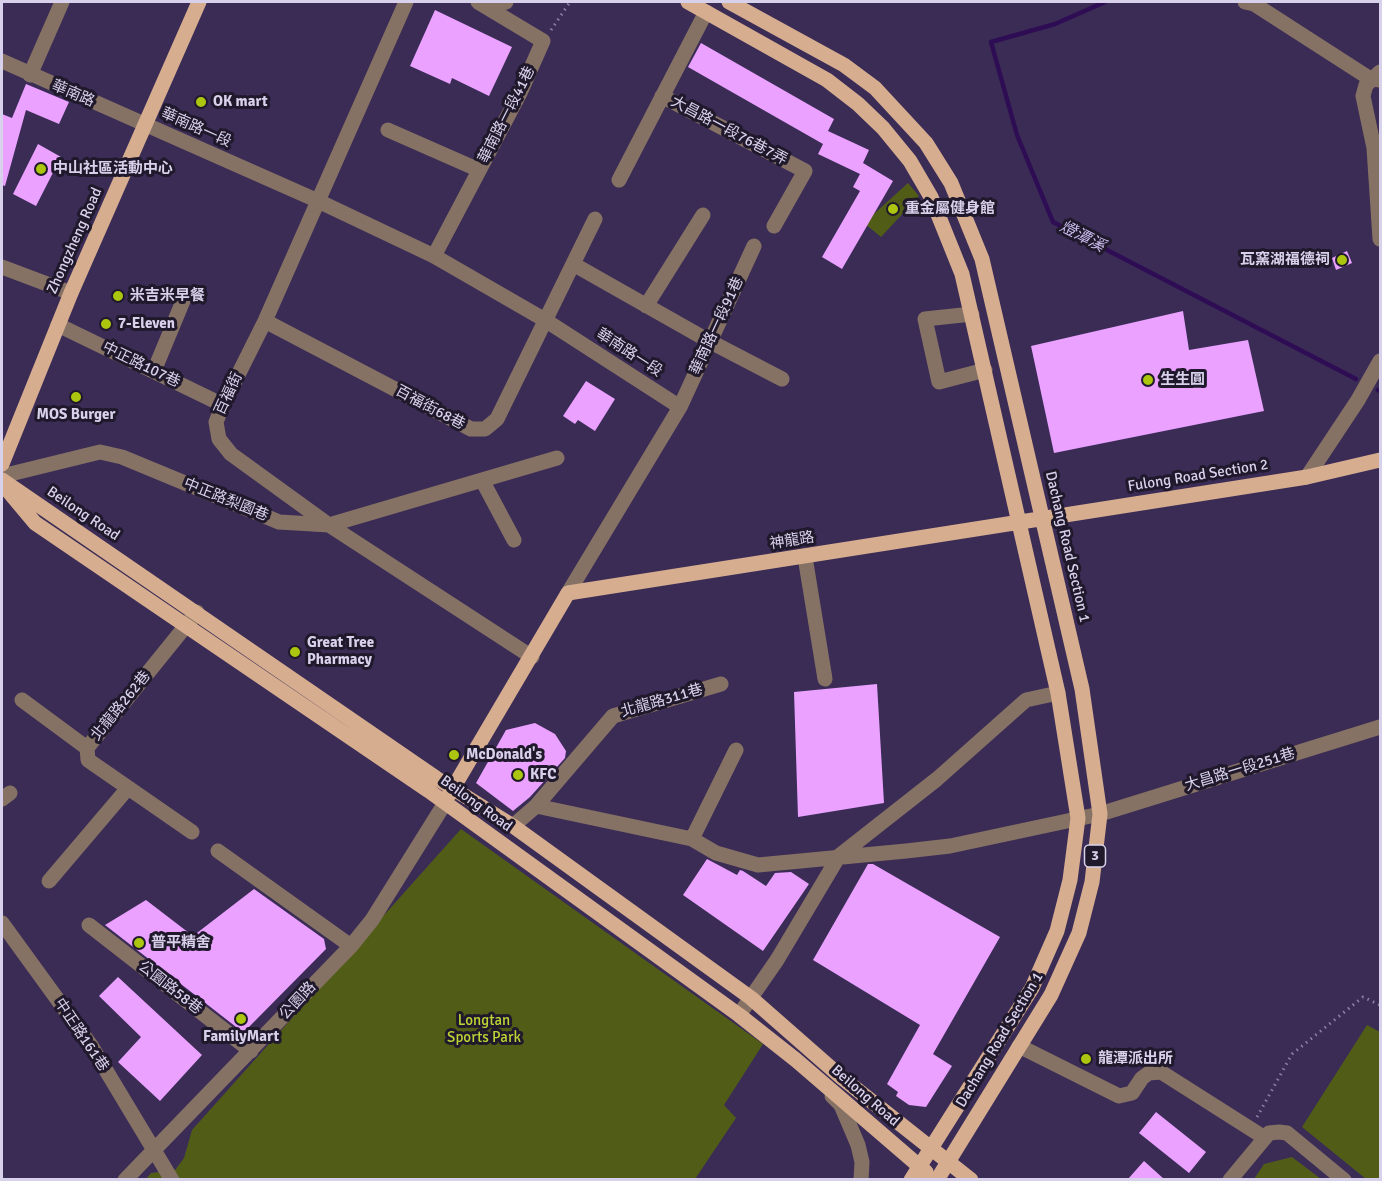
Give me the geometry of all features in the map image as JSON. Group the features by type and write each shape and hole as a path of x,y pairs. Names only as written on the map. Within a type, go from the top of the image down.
{"main road":[{"name":"Zhongzheng Road","path":"2,464 71,294 199,2"},
{"name":"Dachang Road Section 1","path":"688,2 827,80 883,128 910,161 931,197 962,274 1021,521 1058,693 1078,818 1070,880 1057,931 1032,988 915,1173"},
{"name":"Dachang Road Section 1","path":"729,2 844,65 875,88 926,143 951,183 982,259 1082,689 1100,814 1092,882 1079,933 1051,995 936,1179"},
{"name":"Fulong Road Section 2","path":"1021,521 1307,477 1380,460"},
{"name":"Beilong Road","path":"2,482 513,826 751,998 841,1077 971,1179"},
{"name":"Beilong Road","path":"2,482 35,523 445,803 739,1015 796,1060 915,1173"},
{"name":"神龍路","path":"568,593 1021,521"},
{"path":"445,803 568,593"},
{"name":"3","path":"915,1173 936,1179"}],"street":[{"path":"30,75 62,2"},
{"name":"百福街","path":"406,2 316,200 265,321 223,405 216,422 219,439 231,454 329,525 532,657"},
{"path":"483,4 506,2"},
{"path":"1245,2 1254,4 1379,77 1366,85 1363,96 1374,148 1380,239"},
{"path":"483,4 543,41"},
{"path":"619,180 706,12"},
{"name":"華南路一段41巷","path":"434,256 520,93 543,41"},
{"name":"華南路","path":"2,61 146,125"},
{"name":"大昌路一段76巷7弄","path":"662,96 805,171 774,226"},
{"name":"華南路一段","path":"146,125 316,200 434,256 545,320 680,407"},
{"path":"388,130 479,170"},
{"path":"646,306 703,215"},
{"name":"百福街68巷","path":"265,321 471,429 485,429 497,418 595,219"},
{"name":"華南路一段91巷","path":"680,407 754,246"},
{"path":"573,264 709,341 782,379"},
{"path":"2,267 71,294"},
{"path":"154,371 183,301"},
{"path":"972,314 925,319 939,382 985,370"},
{"name":"中正路107巷","path":"58,325 223,405"},
{"path":"1307,477 1358,400 1380,361"},
{"path":"568,593 680,407"},
{"name":"中正路梨園巷","path":"2,476 100,452 122,457 279,522 329,525 557,458"},
{"path":"482,480 514,540"},
{"path":"805,557 825,679"},
{"name":"北龍路262巷","path":"192,832 88,760 87,748 197,612"},
{"name":"北龍路311巷","path":"513,826 536,806 613,716 721,684"},
{"path":"739,1015 777,960 839,856 937,779 1026,700 1058,693"},
{"path":"22,700 87,748"},
{"name":"大昌路一段251巷","path":"692,839 717,853 758,865 950,846 1100,814 1380,727"},
{"path":"536,806 692,839 736,750"},
{"path":"49,881 128,788"},
{"name":"公園路","path":"125,1179 351,946 372,920 445,803"},
{"path":"218,850 351,946"},
{"name":"中正路161巷","path":"2,922 92,1047 172,1179"},
{"name":"公園路58巷","path":"89,925 251,1051"},
{"path":"1019,1046 1119,1096 1132,1093 1149,1072 1161,1072 1265,1138"},
{"path":"796,1060 841,1106 858,1145 862,1162 861,1179"},
{"path":"1230,1179 1269,1133 1287,1133 1344,1179"}],"path":[{"path":"543,41 570,2"},
{"path":"1251,1129 1292,1054 1363,997 1380,1005"}],"green space":[{"name":"重金屬健身館","path":"908,183 919,196 881,237 864,223"},
{"name":"Longtan Sports Park","path":"461,829 763,1044 724,1105 736,1118 695,1179 145,1180 151,1173 175,1170 184,1158 192,1130"},
{"path":"1367,1025 1380,1032 1380,1179 1366,1179 1302,1127"},
{"path":"1292,1157 1321,1179 1254,1179 1264,1164"}],"building":[{"path":"435,10 512,47 489,96 452,78 450,84 410,66"},
{"path":"701,43 834,119 828,131 869,150 863,163 893,181 842,269 822,257 860,191 853,187 860,174 818,154 823,144 688,67"},
{"path":"26,84 69,102 59,124 26,110 5,186 2,185 2,114 12,118"},
{"name":"中山社區活動中心","path":"38,144 61,157 36,206 13,194"},
{"name":"瓦窯湖福德祠","path":"1347,251 1352,263 1336,270 1332,258"},
{"name":"生生圓","path":"1183,311 1189,350 1248,340 1264,411 1054,453 1031,346"},
{"path":"586,381 615,399 595,431 578,420 575,424 563,416"},
{"path":"877,684 884,803 798,817 794,692"},
{"name":"KFC","path":"535,723 555,734 566,751 565,758 530,797 513,811 476,783 506,730"},
{"path":"707,859 737,875 740,870 743,871 766,886 775,873 791,872 809,884 763,951 683,895"},
{"path":"868,864 873,864 1000,937 933,1054 952,1066 926,1107 909,1105 896,1096 898,1092 887,1084 920,1025 813,960"},
{"path":"254,889 324,939 326,949 245,1031 240,1030 105,925 146,900 193,936"},
{"path":"118,977 202,1055 160,1101 118,1062 141,1037 99,996"},
{"path":"1156,1112 1206,1152 1189,1173 1139,1133"},
{"path":"1144,1161 1164,1179 1128,1179"}],"waterway":[{"name":"燈潭溪","path":"1105,2 1055,24 991,42 1017,135 1053,222 1356,379"}],"place":[{"name":"OK mart","path":"201,102"},
{"name":"中山社區活動中心","path":"41,169"},
{"name":"重金屬健身館","path":"893,209"},
{"name":"瓦窯湖福德祠","path":"1342,260"},
{"name":"米吉米早餐","path":"118,296"},
{"name":"7-Eleven","path":"106,324"},
{"name":"生生圓","path":"1148,380"},
{"name":"MOS Burger","path":"76,397"},
{"name":"Great Tree Pharmacy","path":"295,652"},
{"name":"McDonald's","path":"454,755"},
{"name":"KFC","path":"518,775"},
{"name":"普平精舍","path":"139,943"},
{"name":"FamilyMart","path":"241,1019"},
{"name":"龍潭派出所","path":"1086,1059"}]}
